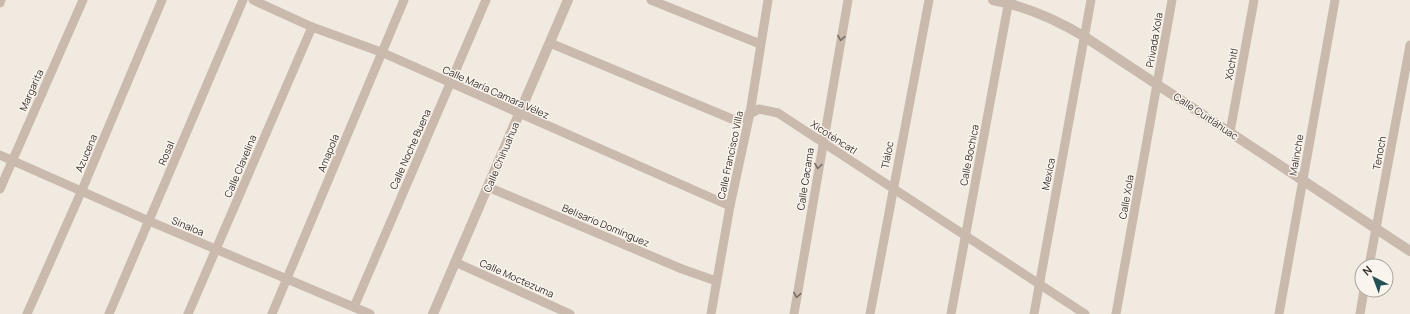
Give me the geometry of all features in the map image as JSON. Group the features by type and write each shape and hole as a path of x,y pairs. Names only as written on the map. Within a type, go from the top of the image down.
{"street":[{"name":"Margarita","path":"0,189 83,0"},
{"name":"Azucena","path":"27,314 82,190 162,0"},
{"name":"Rosal","path":"109,314 243,0"},
{"name":"Calle María Camara Vélez","path":"253,0 312,27 381,52 730,206"},
{"name":"Amapola","path":"272,314 288,280 381,52 404,0"},
{"name":"Calle Noche Buena","path":"354,307 486,0"},
{"name":"Calle Chihuahua","path":"433,314 568,0"},
{"path":"651,0 760,44"},
{"name":"Calle Francisco Villa","path":"711,314 730,206 750,113 768,0"},
{"name":"Calle Cacama","path":"794,314 822,143 848,0"},
{"name":"Tláloc","path":"870,314 892,188 929,0"},
{"name":"Calle Cuitláhuac","path":"993,0 1009,1 1085,37 1410,251"},
{"name":"Mexica","path":"1034,314 1091,0"},
{"name":"Privada Xola","path":"1158,84 1172,0"},
{"name":"Xóchitl","path":"1230,132 1254,0"},
{"name":"Malinche","path":"1279,314 1335,0"},
{"name":"Calle Bochica","path":"951,314 1009,1"},
{"name":"Calle Clavelina","path":"188,314 312,27"},
{"name":"Xicoténcatl","path":"550,43 732,119 739,120 759,109 778,113 1085,314"},
{"name":"Tenoch","path":"1371,258 1410,45"},
{"name":"Calle Xola","path":"1116,314 1158,84"},
{"name":"Sinaloa","path":"0,155 216,250 370,314"},
{"name":"Belisario Domínguez","path":"488,187 682,269 716,281"},
{"name":"Calle Moctezuma","path":"455,262 570,314"},
{"path":"1360,314 1363,298"}]}
